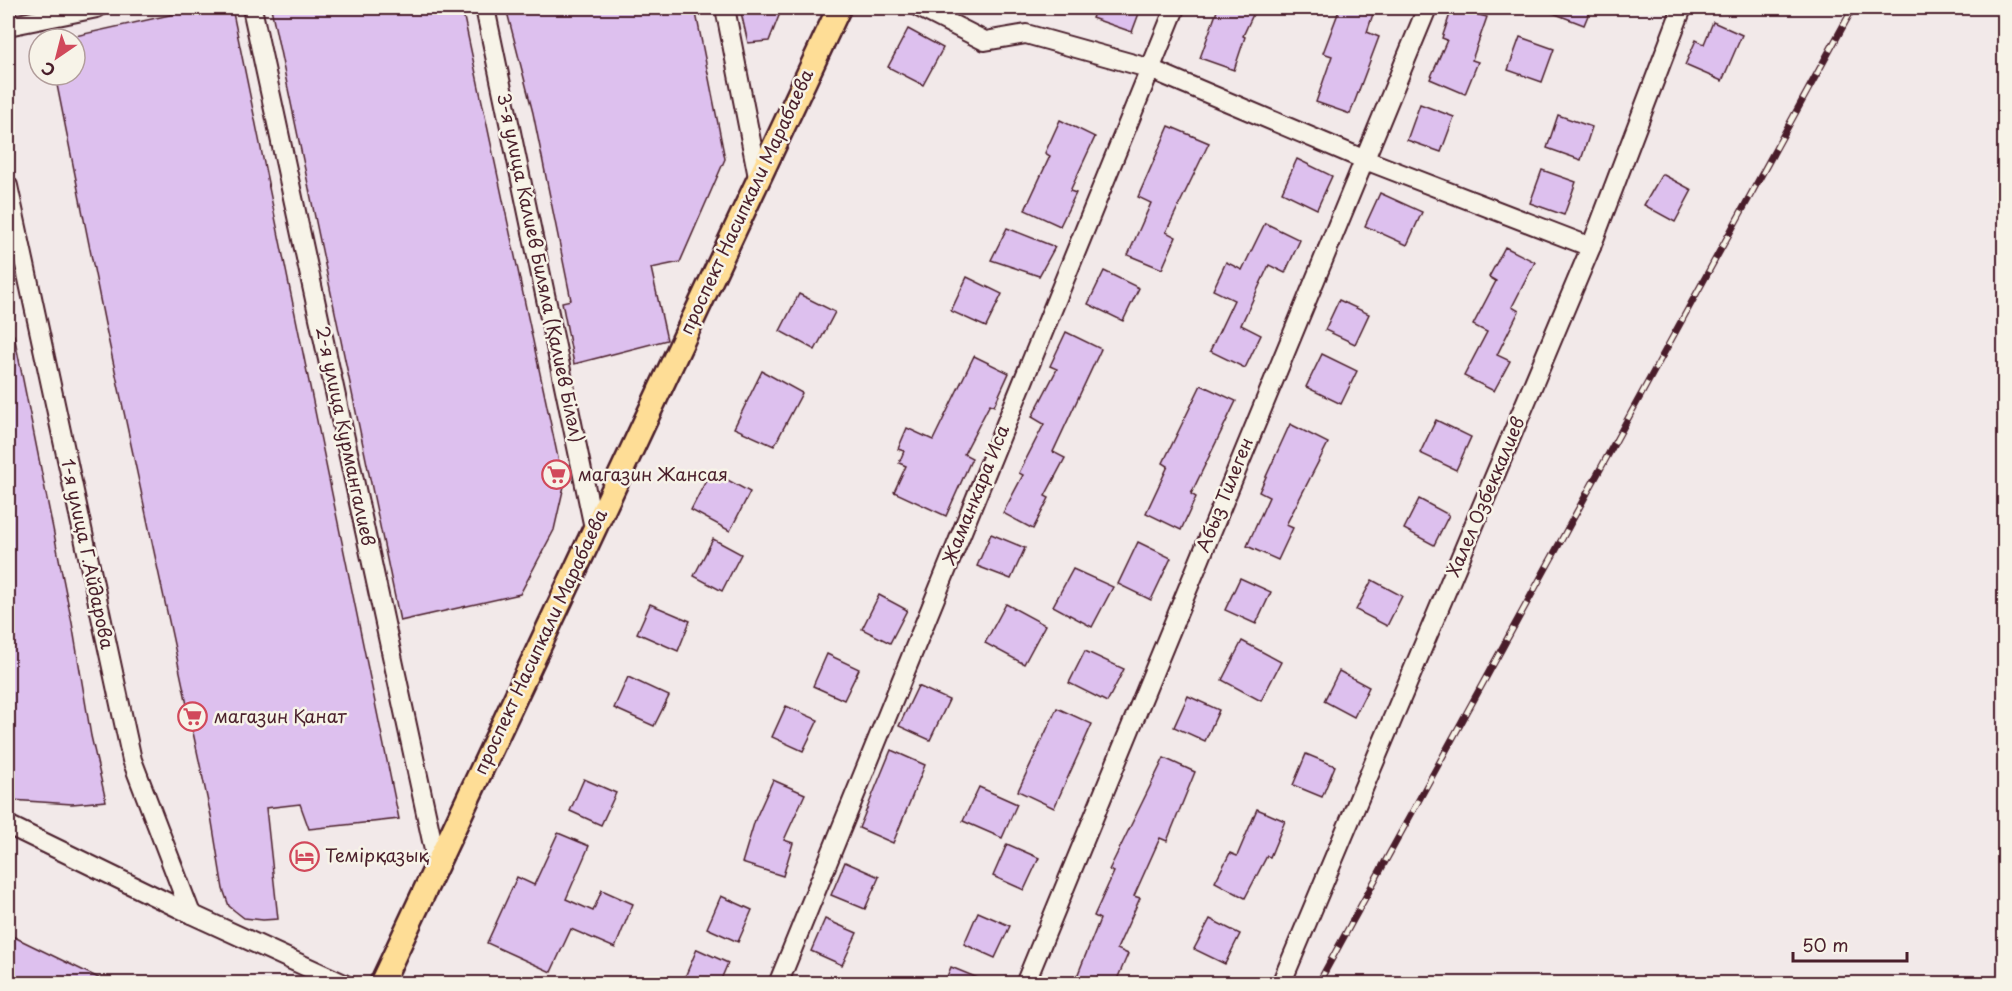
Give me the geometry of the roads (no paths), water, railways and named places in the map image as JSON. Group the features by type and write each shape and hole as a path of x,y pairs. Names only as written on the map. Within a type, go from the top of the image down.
{"main road":[{"name":"проспект Насипкали Марабаева","path":"381,984 838,8"}],"street":[{"path":"8,26 97,8"},
{"name":"2-я улица Курмангалиев","path":"252,8 437,864"},
{"name":"3-я улица Калиев Биляла (Қалиев Біләл)","path":"485,8 594,528"},
{"path":"725,8 759,177"},
{"path":"920,8 985,41 1026,34 1148,68 1363,159 1591,247"},
{"name":"Жаманкара Иса","path":"778,984 1148,68 1175,8"},
{"name":"Абыз Тилеген","path":"1025,984 1427,8"},
{"name":"Халел Озбеккалиев","path":"1281,984 1591,247 1682,8"},
{"name":"1-я улица Г.Айдарова","path":"8,186 132,760 191,914"},
{"path":"8,825 191,914 344,984"}],"railway":[{"path":"1318,984 1853,8"}],"place":[{"name":"магазин Жансая","path":"557,475"},
{"name":"магазин Қанат","path":"193,717"},
{"name":"Темірқазық","path":"304,856"}]}
